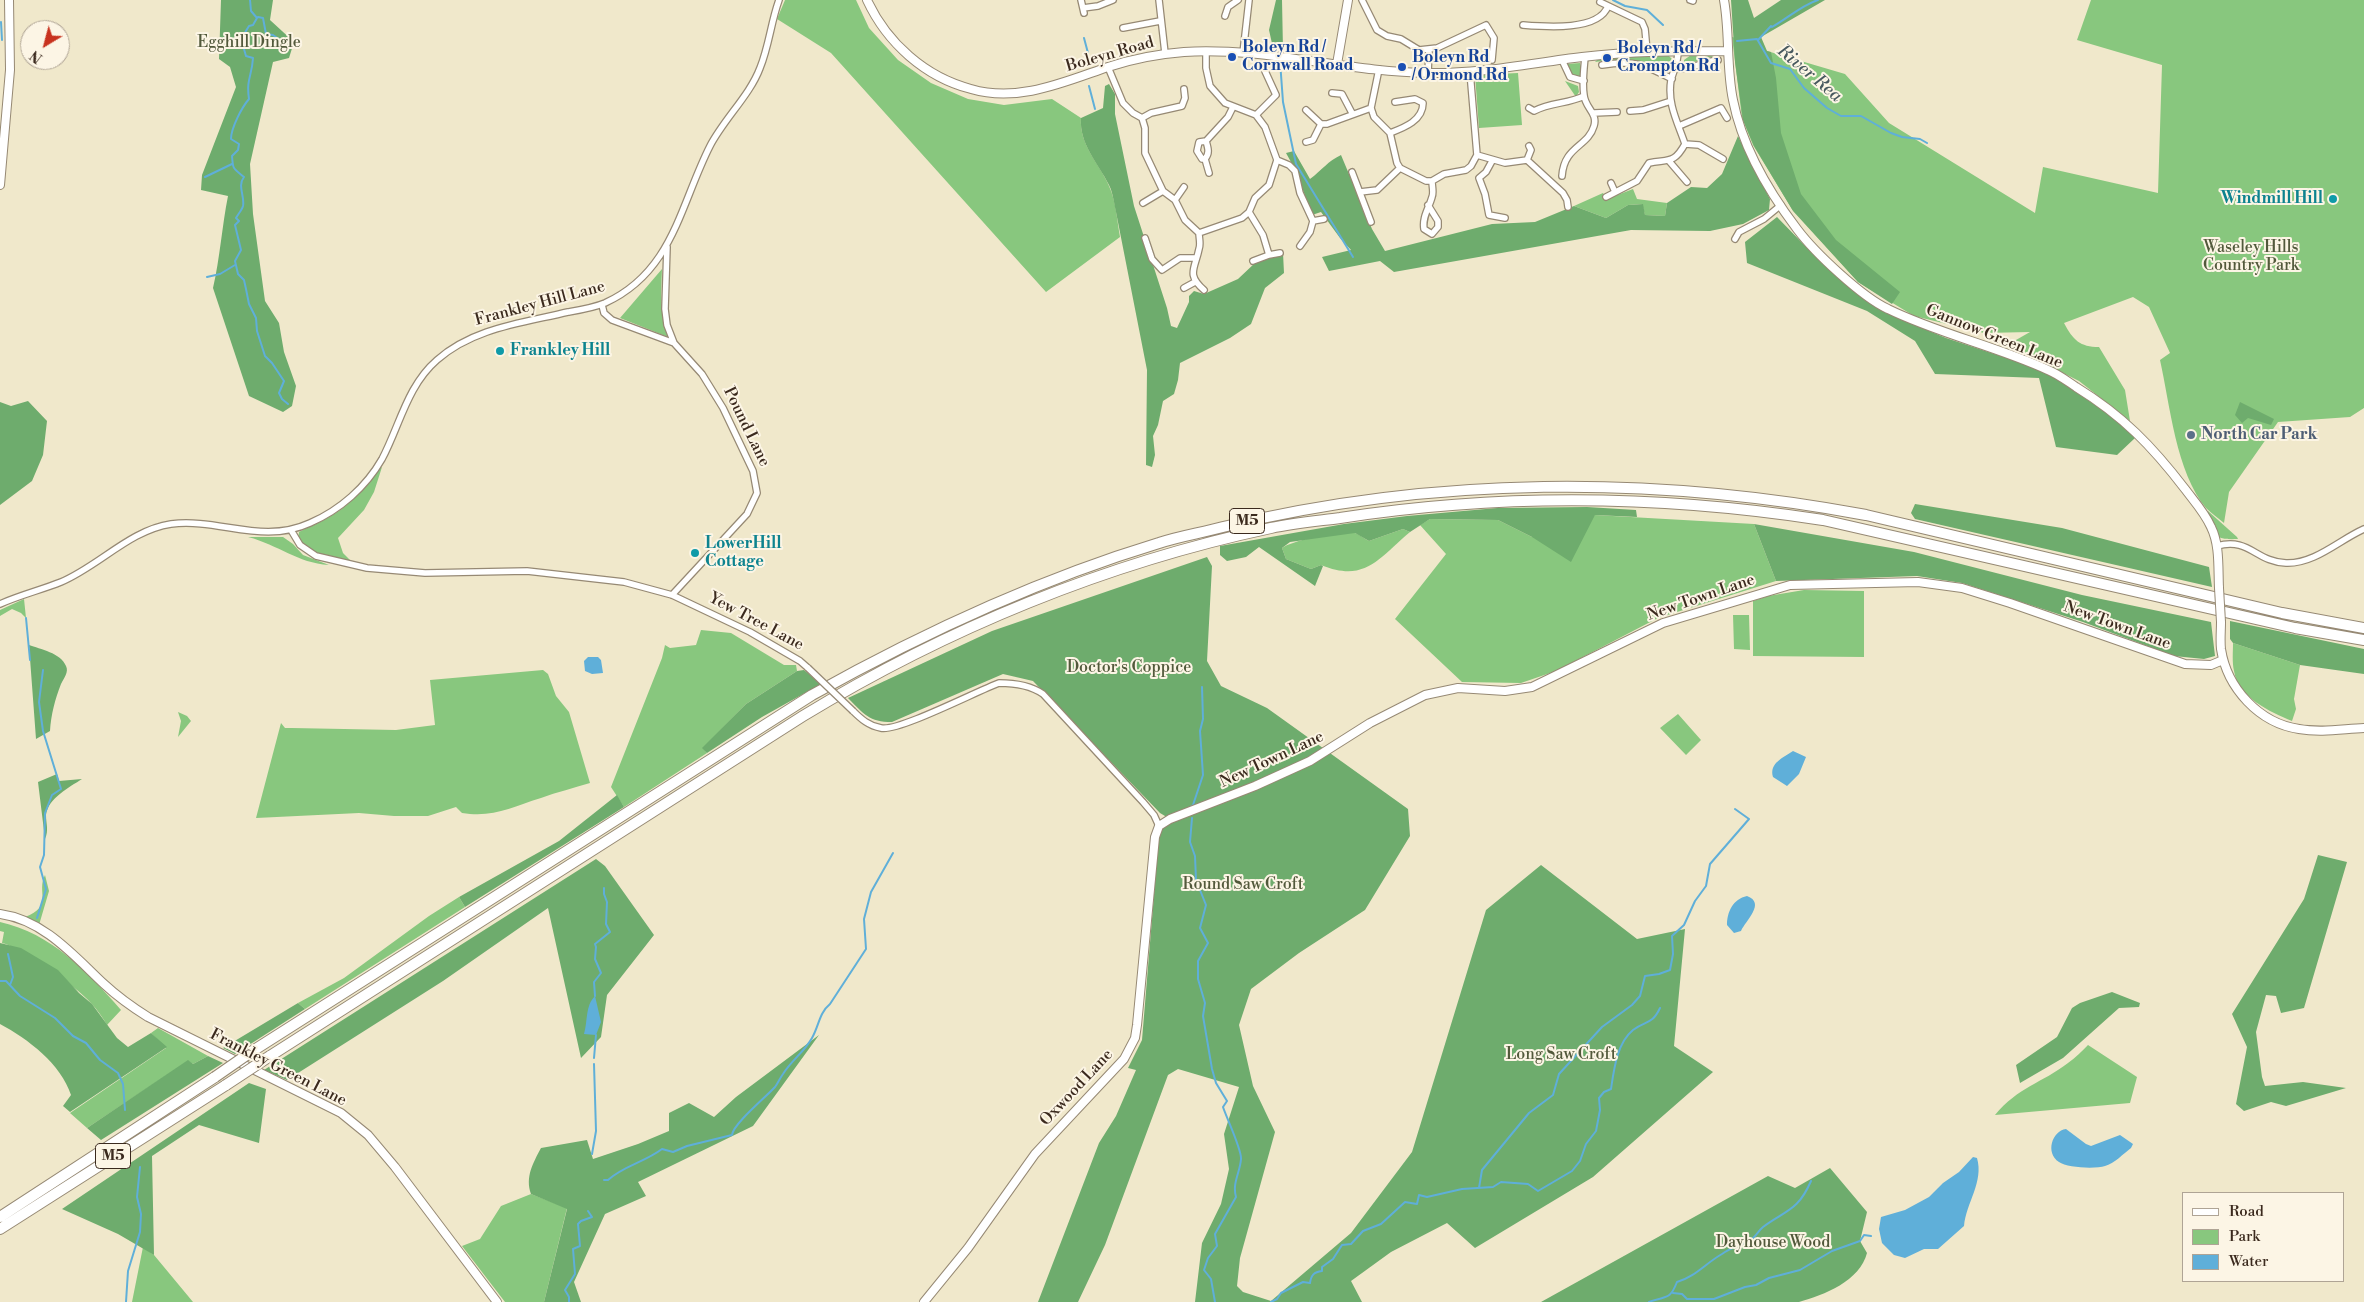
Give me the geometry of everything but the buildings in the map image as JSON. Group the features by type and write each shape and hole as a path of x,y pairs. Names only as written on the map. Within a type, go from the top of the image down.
{"highway":[{"name":"M5","path":"0,1216 251,1052 746,737 870,663 947,624 1058,578 1160,542 1278,514 1386,497 1472,489 1576,486 1688,490 1811,505 1866,515 2237,602 2364,628"},
{"name":"M5","path":"0,1229 803,716 888,667 988,620 1116,571 1202,545 1272,528 1370,513 1470,502 1619,499 1760,510 1823,520 2278,624 2364,640"}],"street":[{"path":"0,185 10,70 9,0"},
{"name":"Frankley Hill Lane","path":"0,604 62,581 149,530 171,524 190,524 261,533 276,533 292,530 323,517 348,500 361,488 381,460 404,406 417,383 435,361 460,343 483,332 602,304 624,293 650,269 667,247 711,145 760,68 779,0"},
{"name":"Boleyn Road","path":"867,0 884,29 898,47 918,64 941,78 972,90 1000,93 1028,92 1050,88 1108,67 1165,53 1206,51 1243,53 1428,73 1470,72 1647,51 1728,51"},
{"path":"1081,0 1084,10 1113,0"},
{"path":"1159,0 1165,53"},
{"path":"1225,16 1228,7 1238,0"},
{"path":"1243,53 1249,0"},
{"path":"1337,64 1348,0"},
{"path":"1362,0 1381,33 1400,39 1420,50 1429,50 1486,25 1491,20"},
{"name":"Gannow Green Lane","path":"1724,0 1733,100 1742,130 1762,175 1798,231 1823,256 1878,304 1940,332 1994,349 2050,370 2121,418 2137,432 2160,457 2203,512 2212,528 2217,546 2221,647 2224,660 2236,689 2247,702 2276,722 2298,729 2326,732 2364,728"},
{"path":"1600,2 1642,22 1645,29 1647,51"},
{"path":"1523,25 1578,26 1601,17 1608,6"},
{"path":"1123,28 1160,21"},
{"path":"1486,25 1494,38 1492,60"},
{"path":"1428,73 1429,50"},
{"path":"1199,233 1242,218 1249,212 1255,198 1269,185 1277,160 1265,127 1256,116 1225,103 1210,86 1206,68 1206,51"},
{"path":"1606,197 1637,181 1647,164 1669,161 1680,154 1685,144 1673,115 1671,101 1672,80 1677,68 1678,51"},
{"path":"1562,176 1566,159 1592,132 1595,124 1594,114 1584,96 1585,57"},
{"path":"1562,60 1570,77 1584,81"},
{"path":"1677,68 1685,69 1699,63 1718,60"},
{"path":"1602,65 1636,62 1646,65 1672,80"},
{"path":"1108,67 1123,103 1133,113 1142,118 1145,128 1145,153 1162,191 1175,200 1185,220 1199,233 1200,248 1192,275 1195,282 1204,290"},
{"path":"1379,69 1371,108 1374,117 1390,133 1397,163 1400,168 1426,181 1432,181 1444,174 1466,170 1471,166 1477,155 1470,72"},
{"path":"1256,116 1276,95 1266,71"},
{"path":"1142,118 1152,113 1182,106 1185,98 1184,89"},
{"path":"1332,93 1342,94 1352,113"},
{"path":"1529,108 1534,111 1558,102 1575,100 1584,96"},
{"path":"1390,133 1412,122 1423,108 1424,103 1415,99 1395,102"},
{"path":"1630,112 1671,101"},
{"path":"1679,126 1721,105 1727,118"},
{"path":"1209,173 1205,159 1202,159 1197,151 1199,142 1206,141 1228,117 1233,107"},
{"path":"1306,110 1321,124 1327,124 1352,113 1371,108"},
{"path":"1594,114 1617,112"},
{"path":"1306,142 1314,140 1321,124"},
{"path":"1205,159 1208,155 1206,141"},
{"path":"1685,144 1699,145 1723,159"},
{"path":"1527,160 1531,150 1529,146"},
{"path":"1477,155 1506,163 1527,160"},
{"path":"1277,160 1289,165 1295,171 1300,193 1313,221 1310,232 1300,246"},
{"path":"1492,160 1486,172 1479,178 1479,183 1485,194 1489,216 1505,218"},
{"path":"1527,160 1563,193 1568,207"},
{"path":"1669,161 1688,182"},
{"path":"1360,192 1377,190 1400,168"},
{"path":"1352,172 1371,222"},
{"path":"1428,206 1433,197 1432,181"},
{"path":"1611,183 1615,192"},
{"path":"1175,200 1184,187"},
{"path":"1143,203 1162,191"},
{"path":"1735,239 1739,232 1764,219 1781,205"},
{"path":"1249,212 1263,235 1269,255"},
{"path":"1313,221 1324,219"},
{"path":"1145,238 1152,259 1162,270 1180,258 1196,258"},
{"name":"Pound Lane","path":"667,247 665,309 667,325 674,343 702,374 723,408 750,464 756,482 757,493 747,514 672,594"},
{"path":"1253,261 1280,253"},
{"path":"1184,288 1195,282"},
{"name":"Pound Lane","path":"602,304 604,313 612,320 674,343"},
{"path":"2217,546 2238,543 2274,562 2287,563 2312,558 2364,529"},
{"name":"Yew Tree Lane","path":"292,530 300,545 316,556 368,568 423,573 527,571 624,582 672,594 750,632 800,661 865,722 883,729 901,726 999,683 1011,683 1034,688 1043,694 1143,802 1154,815 1159,826"},
{"name":"New Town Lane","path":"1159,826 1170,819 1255,786 1310,760 1370,723 1426,695 1458,688 1506,691 1532,687 1685,614 1790,585 1918,582 1962,588 2185,664 2212,665 2224,660"},
{"name":"Oxwood Lane","path":"924,1302 968,1248 1035,1154 1130,1049 1137,1025 1155,837 1159,826"},
{"name":"Frankley Green Lane","path":"0,914 24,920 49,934 66,947 126,1003 148,1017 341,1113 368,1135 395,1167 497,1302"}],"green space":[{"name":"Egghill Dingle","path":"221,0 273,0 270,20 294,42 289,58 273,62 250,164 253,214 265,301 279,323 284,352 296,386 292,406 283,412 249,396 213,288 228,196 201,190 202,175 236,87 230,67 219,59"},
{"path":"785,0 856,0 869,28 898,60 931,83 968,99 1004,105 1052,99 1081,118 1081,128 1086,145 1111,192 1120,237 1046,292 831,53 777,19"},
{"path":"1276,0 1282,0 1283,50 1273,48 1269,30"},
{"path":"1731,0 1748,0 1754,18 1781,0 1825,0 1761,37 1767,51 1771,52 1776,78 1781,133 1801,194 1836,240 1900,292 1892,304 1858,282 1793,211 1754,146 1743,120 1735,62"},
{"name":"Waseley Hills Country Park","path":"2091,0 2364,0 2364,408 2350,417 2278,422 2229,492 2224,523 2206,508 2196,493 2181,457 2160,360 2170,353 2149,307 2133,297 2064,323 2074,338 2082,344 2099,347 2125,390 2130,421 2079,381 2015,349 2016,340 2030,332 1984,333 1914,316 1858,282 1792,209 1753,145 1742,118 1732,37 1758,43 1767,51 1845,74 1889,123 2035,213 2043,167 2158,193 2162,65 2077,40"},
{"path":"1638,54 1668,55 1674,61 1667,72 1641,62 1613,60 1595,62 1597,60"},
{"path":"1691,55 1715,56 1684,65 1684,60"},
{"path":"1580,63 1583,74 1574,77 1566,64"},
{"path":"1518,73 1522,125 1479,128 1475,75"},
{"path":"1565,81 1578,86 1579,92 1576,97"},
{"path":"1109,84 1115,94 1115,114 1134,206 1171,326 1177,328 1189,302 1189,296 1194,291 1204,294 1238,279 1256,262 1283,253 1284,273 1265,288 1251,324 1230,338 1180,363 1174,394 1163,401 1158,425 1153,436 1155,455 1152,467 1146,465 1147,370 1112,191 1086,145 1081,127 1081,118 1103,108 1105,86"},
{"path":"1738,136 1770,199 1769,210 1743,224 1710,231 1631,230 1394,272 1380,261 1329,271 1322,257 1351,250 1321,212 1312,215 1296,171 1286,153 1294,151 1310,179 1341,155 1372,229 1385,251 1492,224 1535,222 1574,206 1606,218 1628,205 1643,204 1645,215 1665,216 1667,203 1691,187 1707,188 1722,174"},
{"path":"1633,189 1637,199 1667,203 1665,216 1645,215 1642,204 1628,205 1606,218 1574,206 1603,193 1607,199"},
{"path":"1777,217 1812,253 1863,298 1889,314 1946,338 2043,370 2116,419 2135,438 2117,455 2056,447 2039,378 1935,374 1915,341 1867,311 1747,263 1745,242"},
{"path":"662,269 662,312 668,337 620,318"},
{"path":"28,401 47,421 43,455 32,481 0,505 0,402 11,406"},
{"path":"2240,402 2274,419 2271,425 2248,418 2242,423 2235,415"},
{"path":"382,467 374,492 364,510 338,538 343,553 352,562 316,552 298,539 299,532 328,518 347,505 374,473"},
{"path":"1915,504 2062,528 2209,567 2212,587 1915,519 1911,513"},
{"path":"1587,507 1636,510 1637,517 1595,515 1571,562 1532,537 1498,520 1430,519 1410,532 1403,529 1369,541 1355,533 1290,542 1282,548 1286,559 1311,569 1323,566 1315,586 1259,547 1246,557 1227,561 1220,555 1220,546 1344,524 1497,508"},
{"path":"2208,511 2238,539 2224,539 2217,535 2207,516"},
{"path":"1595,515 1754,524 1776,581 1658,618 1556,671 1521,683 1462,682 1395,619 1446,554 1420,525 1430,519 1498,520 1532,537"},
{"path":"1754,524 1914,552 2082,595 2211,622 2215,656 2204,659 2174,656 2083,622 1962,583 1917,576 1776,581"},
{"path":"1403,529 1410,532 1379,559 1360,570 1336,570 1321,565 1311,569 1286,559 1282,548 1307,539 1349,532 1355,533 1369,541"},
{"path":"248,537 283,537 303,555 329,565 307,561"},
{"path":"1207,557 1212,566 1207,661 1221,686 1267,708 1408,809 1410,836 1365,910 1299,953 1251,989 1239,1025 1253,1086 1275,1132 1240,1258 1237,1286 1243,1292 1271,1301 1351,1233 1412,1152 1486,910 1541,865 1637,939 1685,929 1674,1046 1713,1072 1593,1177 1475,1248 1447,1223 1391,1252 1351,1281 1362,1302 1195,1302 1202,1243 1221,1204 1229,1169 1224,1134 1239,1087 1178,1069 1168,1075 1105,1245 1078,1302 1038,1302 1099,1143 1116,1116 1136,1070 1128,1068 1142,1040 1157,858 1157,831 1170,819 1160,813 1033,681 1003,674 892,722 872,719 848,698 992,631"},
{"path":"1804,590 1864,591 1864,657 1753,656 1753,601 1768,596"},
{"path":"24,599 26,618 21,613 12,609 0,616 0,610"},
{"path":"1733,615 1749,615 1750,650 1734,649"},
{"path":"2230,621 2364,649 2364,674 2300,665 2233,643 2230,639"},
{"path":"701,630 731,633 784,665 796,665 797,671 746,704 703,748 707,753 624,807 611,787 662,658 665,645 670,648 696,645"},
{"path":"2233,643 2300,665 2294,699 2296,709 2292,721 2265,708 2248,696 2242,689 2234,671"},
{"path":"29,645 60,658 67,668 55,701 50,731 36,739"},
{"path":"543,670 548,674 556,696 569,712 590,783 502,811 484,814 462,813 456,807 428,816 359,813 256,818 281,723 285,728 396,730 435,725 430,680"},
{"path":"804,670 821,684 762,717 707,753 702,748 746,704 797,671"},
{"path":"178,712 187,716 191,721 178,737 181,721"},
{"path":"1678,714 1701,740 1686,755 1660,728"},
{"path":"57,774 59,781 82,779 60,794 51,803 46,815 47,830 45,839 38,782"},
{"path":"617,795 624,807 465,907 459,897 559,841"},
{"path":"2318,855 2347,862 2304,1008 2281,1013 2276,996 2266,995 2256,1032 2265,1086 2303,1082 2346,1088 2286,1106 2271,1102 2244,1111 2236,1104 2247,1047 2232,1014 2304,899"},
{"path":"596,859 605,866 654,935 607,995 601,1037 581,1058 548,908 443,981 287,1080 264,1070"},
{"path":"45,875 49,891 39,925 25,917 34,913 42,903 42,887"},
{"path":"459,897 465,907 305,1009 298,1003 344,978 429,916"},
{"path":"0,922 18,927 52,945 82,968 121,1010 107,1025 92,1004 73,987 16,949 2,943 4,932 0,931"},
{"path":"0,943 21,948 58,970 92,1004 117,1038 128,1047 151,1033 167,1047 70,1112 63,1106 71,1095 60,1073 32,1045 0,1024"},
{"path":"2112,992 2140,1003 2139,1007 2119,1008 2063,1058 2020,1083 2016,1065 2057,1037 2072,1008 2080,1003"},
{"path":"298,1003 305,1009 235,1054 223,1048"},
{"path":"158,1028 208,1056 193,1064 188,1061 87,1128 70,1113 166,1048 151,1033"},
{"path":"819,1035 753,1126 638,1182 646,1196 605,1214 574,1282 581,1302 544,1302 567,1209 531,1194 529,1176 541,1148 587,1140 593,1159 669,1131 669,1113 689,1103 714,1117 736,1097"},
{"path":"2088,1045 2137,1077 2130,1103 1995,1115 2012,1098 2058,1070"},
{"path":"208,1056 223,1063 101,1140 87,1128 188,1060 193,1064"},
{"path":"249,1083 266,1089 259,1143 199,1125 152,1156 154,1255 118,1234 62,1209"},
{"name":"Dayhouse Wood","path":"1830,1168 1867,1212 1860,1241 1867,1253 1857,1271 1849,1279 1830,1291 1799,1302 1541,1302 1768,1176 1795,1188"},
{"path":"531,1194 567,1208 544,1302 505,1302 462,1246 480,1239 501,1206"},
{"path":"143,1247 154,1255 193,1302 132,1302"}],"water":[{"path":"588,657 598,657 601,660 603,673 592,674 585,671 584,661"},
{"path":"1793,751 1806,757 1799,774 1787,786 1773,777 1772,772 1778,761"},
{"path":"1747,896 1755,903 1755,907 1741,931 1734,933 1727,925 1728,915 1738,900"},
{"path":"595,996 601,1022 596,1035 584,1034 588,1009"},
{"path":"2066,1129 2091,1146 2120,1135 2133,1144 2119,1158 2105,1166 2089,1168 2068,1166 2055,1158 2051,1148 2057,1134"},
{"path":"1973,1157 1977,1158 1978,1176 1964,1226 1938,1249 1924,1249 1905,1258 1894,1255 1882,1243 1879,1229 1881,1217 1905,1210 1929,1197 1943,1183 1959,1172"}],"waterway":[{"path":"250,0 251,11 257,18 253,25 249,26 241,39 246,56 253,58 248,87 249,99 237,118 231,139 239,144 238,150 232,156 233,166 244,177 241,184 243,206 236,218 239,221 235,225 241,250 235,261 238,274 244,280 249,304 256,318 257,331 265,356 284,381 279,393 288,404"},
{"name":"River Rea","path":"1613,0 1625,6 1647,10 1663,25"},
{"path":"1758,40 1771,26 1818,0"},
{"path":"258,17 263,18 266,34 273,35 280,40"},
{"path":"1,22 2,40"},
{"path":"1084,38 1088,53"},
{"name":"River Rea","path":"1737,41 1757,39 1771,63 1790,69 1804,88 1827,108 1841,116 1861,116 1891,133 1902,137 1920,139 1927,143"},
{"path":"1280,61 1283,102 1296,164 1353,257"},
{"path":"1089,86 1095,109"},
{"path":"205,177 232,164"},
{"path":"207,277 220,274 235,265"},
{"path":"26,618 30,660"},
{"path":"37,918 46,889 40,867 44,855 45,813 52,795 61,789 43,731 39,702 43,670"},
{"path":"1189,808 1193,805 1203,775 1200,731 1203,719 1202,687"},
{"path":"1479,1188 1482,1170 1529,1113 1553,1095 1559,1074 1602,1027 1632,1005 1640,996 1645,976 1670,970 1673,954 1672,936 1684,925 1695,901 1706,886 1710,864 1749,819 1735,809"},
{"path":"1192,818 1190,842 1195,856 1196,880 1206,905 1200,928 1208,943 1198,961 1198,979 1205,1003 1203,1016 1212,1069 1216,1083 1227,1101 1223,1107 1241,1155 1235,1187 1236,1197 1215,1234 1217,1246 1208,1258 1204,1270 1211,1279 1215,1302"},
{"path":"604,1180 608,1180 620,1171 662,1149 673,1152 687,1146 732,1135 738,1124 775,1087 786,1069 809,1043 824,1011 866,949 864,919 871,892 893,853"},
{"path":"595,996 594,982 601,973 595,959 595,944 610,932 606,924 607,902 604,888"},
{"path":"8,954 13,977 10,985"},
{"path":"0,981 6,981 20,996 55,1018 73,1036 86,1043 100,1060 118,1073 123,1084 125,1110"},
{"path":"1271,1302 1277,1299 1281,1293 1303,1282 1310,1283 1313,1274 1322,1271 1322,1267 1333,1259 1342,1245 1351,1244 1363,1231 1381,1224 1405,1202 1417,1204 1419,1195 1427,1197 1462,1189 1493,1187 1501,1182 1528,1184 1538,1191 1572,1171 1580,1161 1586,1144 1596,1131 1600,1110 1599,1098 1604,1092 1611,1089 1617,1057 1623,1042 1633,1030 1654,1017 1660,1008"},
{"path":"594,1058 596,1035"},
{"path":"592,1154 596,1131 594,1064"},
{"path":"126,1302 128,1271 140,1232 141,1214 137,1197 140,1167"},
{"path":"1649,1302 1666,1297 1672,1293 1677,1282 1689,1277 1728,1250 1751,1240 1763,1227 1791,1209 1801,1198 1811,1181"},
{"path":"569,1302 569,1297 565,1290 575,1274 573,1249 580,1246 578,1224 592,1217 588,1211"},
{"path":"1673,1293 1682,1294 1687,1299 1714,1299 1745,1287 1756,1285 1769,1278 1800,1270 1832,1251 1860,1241 1864,1235 1871,1236"}],"place":[{"name":"Boleyn Rd / Cornwall Road","path":"1232,57"},
{"name":"Boleyn Rd / Crompton Rd","path":"1607,58"},
{"name":"Boleyn Rd / Ormond Rd","path":"1402,67"},
{"name":"Windmill Hill","path":"2333,199"},
{"name":"Frankley Hill","path":"500,351"},
{"name":"North Car Park","path":"2191,435"},
{"name":"LowerHill Cottage","path":"695,553"}],"park label":[{"name":"Doctor's Coppice","path":"1129,668"},
{"name":"Round Saw Croft","path":"1243,885"},
{"name":"Long Saw Croft","path":"1561,1055"}]}
